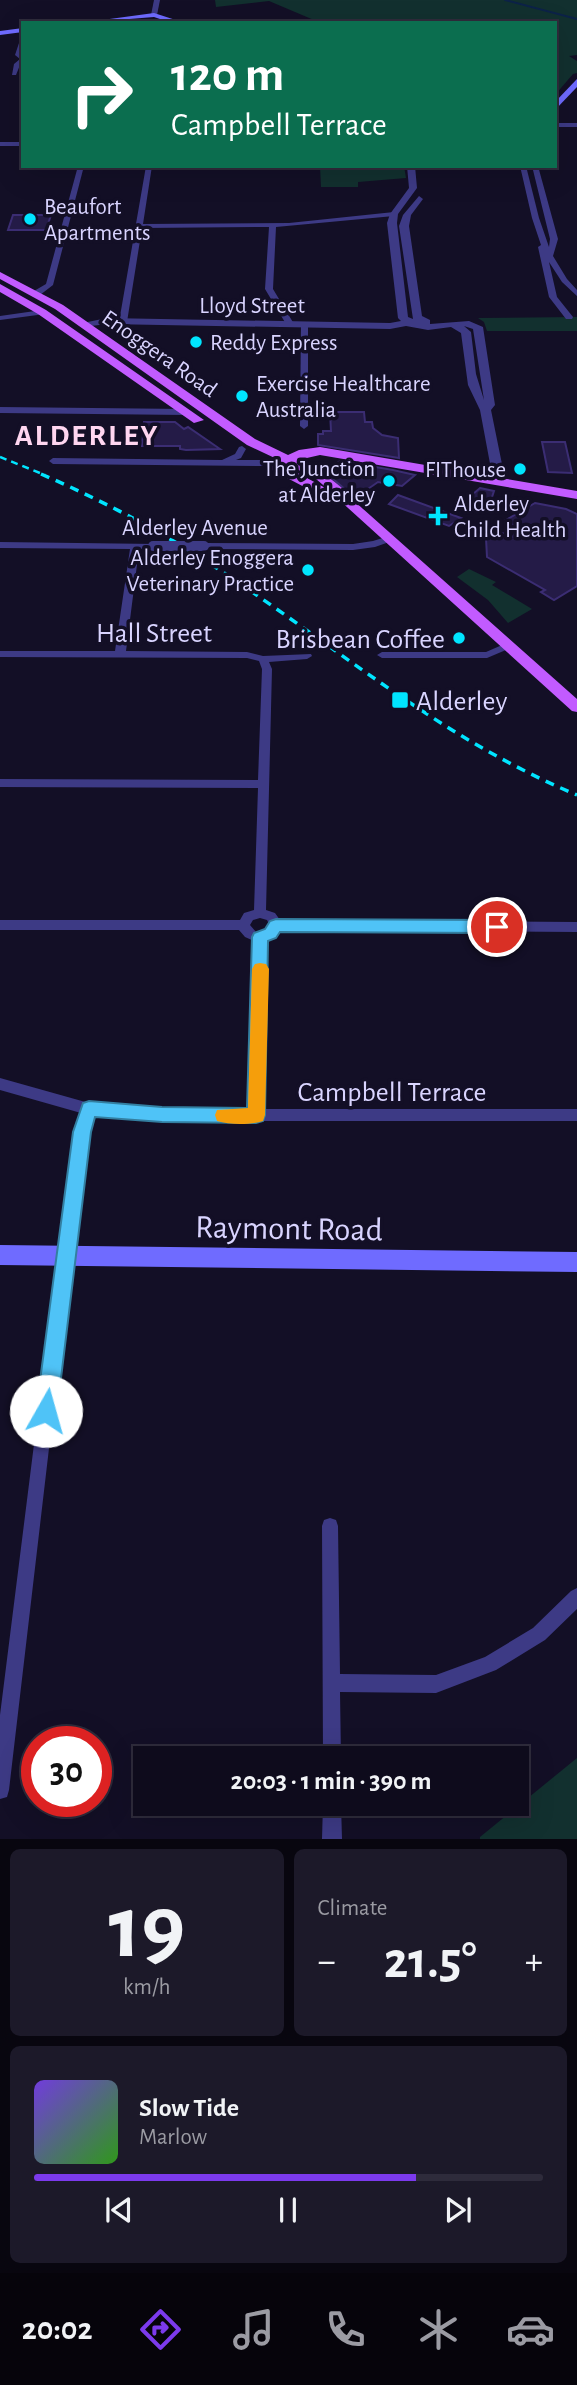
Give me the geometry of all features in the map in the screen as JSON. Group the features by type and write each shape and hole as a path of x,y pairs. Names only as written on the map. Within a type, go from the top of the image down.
{"main road":[{"path":"102,21 154,15 174,21"},
{"path":"0,33 21,31"},
{"path":"557,105 577,82"},
{"name":"Enoggera Road","path":"0,275 59,307 244,443 286,461"},
{"name":"Enoggera Road","path":"0,287 42,312 186,412 244,443 286,461"},
{"path":"42,312 59,307"},
{"path":"74,334 87,327"},
{"path":"286,461 311,452 340,454 355,459 577,495"},
{"path":"286,461 355,459"},
{"path":"286,461 324,478 348,503 577,707"},
{"name":"Raymont Road","path":"0,1255 577,1262"}],"street":[{"path":"154,15 157,0"},
{"path":"14,74 16,64 21,61"},
{"path":"557,125 577,125"},
{"path":"0,144 21,144"},
{"path":"37,293 49,285 80,168"},
{"path":"105,340 110,332 123,325 149,168"},
{"path":"411,168 412,192 394,214 392,223 415,323"},
{"path":"415,323 404,226 407,215 424,190 422,168"},
{"path":"524,168 553,297 569,317"},
{"path":"536,168 554,239 551,254"},
{"path":"138,226 273,226 394,214"},
{"path":"273,226 269,289 290,324"},
{"path":"542,242 551,254 561,277 577,294"},
{"path":"0,317 42,312"},
{"name":"Lloyd Street","path":"87,327 141,324 397,326 415,323 449,325 466,330 475,394 479,405 485,409 497,469 495,482"},
{"path":"304,324 304,426"},
{"path":"140,411 157,405 164,398"},
{"path":"0,410 186,412"},
{"path":"226,461 238,456 244,443"},
{"path":"53,461 286,461"},
{"name":"Alderley Avenue","path":"0,545 353,547 389,539"},
{"path":"120,654 135,546"},
{"path":"382,655 486,655 509,645"},
{"name":"Hall Street","path":"0,654 247,655 263,659 307,656"},
{"path":"260,913 267,669 263,659"},
{"path":"0,783 264,784"},
{"path":"243,925 248,916 260,913 271,916 276,925"},
{"path":"0,925 243,925"},
{"path":"243,925 248,934 260,937 271,933 276,925"},
{"path":"276,925 577,927"},
{"path":"256,1115 260,937"},
{"name":"Campbell Terrace","path":"0,1084 89,1109 162,1115 577,1115"},
{"path":"0,1790 65,1255 82,1132 89,1109"},
{"path":"330,1526 332,1746"},
{"path":"332,1684 436,1684 490,1664 539,1634 577,1597"},
{"path":"332,1816 332,1839"}],"green space":[{"path":"215,0 577,0 577,55 569,56 577,61 577,73 557,93 557,21 316,21 269,1 216,7"},
{"path":"320,168 404,168 406,178 358,182 358,187 321,187"},
{"path":"577,317 577,331 487,331 484,322 478,318"},
{"path":"469,569 496,582 492,585 532,609 508,623 488,600 457,577"},
{"path":"577,1758 577,1839 480,1839 506,1816 529,1816 529,1797"}],"building":[{"name":"Beaufort Apartments","path":"13,215 51,215 46,230 8,230"},
{"path":"330,412 364,412 365,422 372,422 373,428 382,435 398,438 399,458 318,445 318,434 331,431"},
{"path":"144,422 175,422 184,429 188,427 220,449 186,450 180,449 180,446 142,446"},
{"path":"542,442 565,442 572,473 548,472"},
{"name":"The Junction at Alderley","path":"340,461 415,475 402,486 378,482 355,498 325,472"},
{"path":"480,488 494,491 491,500 478,507 466,500"},
{"path":"398,495 461,518 449,526 389,504"},
{"path":"535,503 577,514 577,586 554,600 541,592 545,590 487,557 486,538 497,531 513,537 517,528 506,520"}],"waterway":[{"path":"505,0 577,19"}],"railway":[{"path":"0,457 45,475"},
{"path":"41,474 113,508 182,546 439,722 528,773 577,795"}],"slow traffic":[{"path":"224,1115 256,1115 260,969"}],"place":[{"name":"Beaufort Apartments","path":"30,219"},
{"name":"Reddy Express","path":"196,342"},
{"name":"Exercise Healthcare Australia","path":"242,396"},
{"name":"FIThouse","path":"520,469"},
{"name":"The Junction at Alderley","path":"389,481"},
{"name":"Alderley Child Health","path":"438,516"},
{"name":"Alderley Enoggera Veterinary Practice","path":"308,570"},
{"name":"Brisbean Coffee","path":"459,638"},
{"name":"Alderley","path":"400,700"}],"district":[{"name":"ALDERLEY","path":"87,435"}],"route":[{"path":"46,1411 75,1181 82,1132 89,1109 162,1115 256,1115 260,937 271,933 276,925 497,927"}]}
